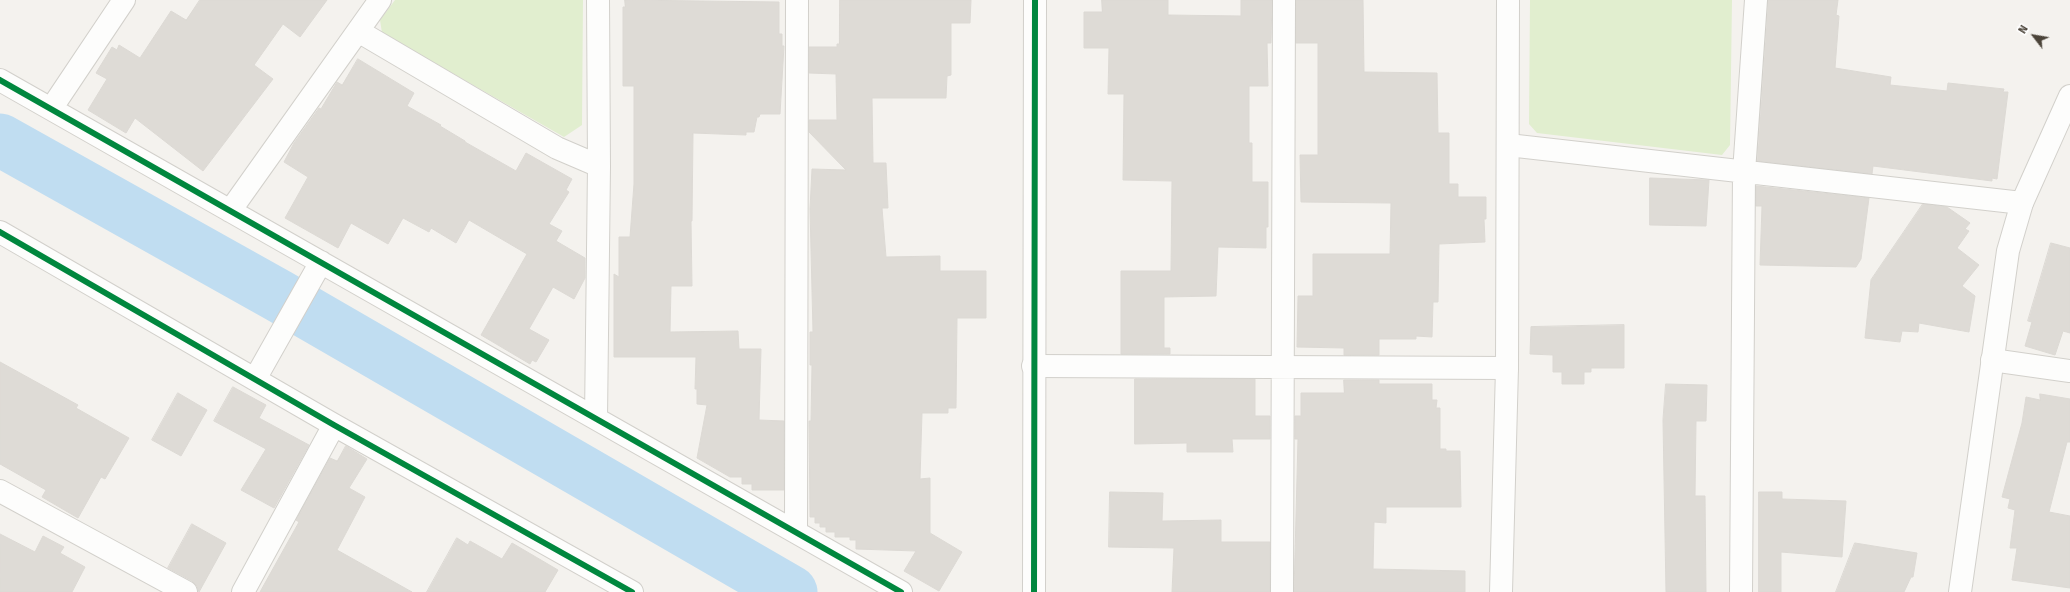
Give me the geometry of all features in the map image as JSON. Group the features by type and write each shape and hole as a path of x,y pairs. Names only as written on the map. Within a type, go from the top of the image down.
{"street":[{"path":"51,108 124,0"},
{"path":"230,211 380,0"},
{"path":"596,418 599,166 598,0"},
{"path":"796,531 797,0"},
{"path":"1034,592 1033,366 1035,0"},
{"path":"1282,592 1284,0"},
{"path":"1501,592 1507,368 1508,0"},
{"path":"1741,592 1744,172 1756,0"},
{"path":"358,31 557,148 599,166"},
{"path":"0,80 230,211 317,268 596,418 901,592"},
{"path":"1960,592 2008,251 2022,203 2070,96"},
{"path":"1508,145 2022,203"},
{"path":"0,232 260,371 334,425 632,592"},
{"path":"260,371 317,268"},
{"path":"1992,360 2070,371"},
{"path":"1033,366 1507,368"},
{"path":"243,592 334,425"},
{"path":"0,491 186,592"}],"green space":[{"path":"395,0 583,0 582,125 564,137 382,33 380,20"},
{"path":"1530,0 1732,0 1730,145 1722,155 1537,133 1529,124"}],"building":[{"path":"200,0 327,0 300,37 283,24 254,65 273,79 203,171 135,118 126,133 88,110 107,79 96,73 112,47 117,50 119,45 140,58 171,11 186,20"},
{"path":"625,0 779,2 779,34 782,34 782,46 784,46 780,114 760,114 759,117 757,117 754,132 746,132 746,135 693,133 691,221 692,286 671,286 670,332 738,331 739,349 761,349 759,420 784,421 784,490 752,490 752,484 742,484 742,477 730,477 697,458 707,405 697,404 697,389 695,389 696,357 614,357 614,274 619,277 619,237 630,237 634,184 634,86 623,86 623,7 625,7"},
{"path":"840,0 971,0 970,23 951,23 951,75 947,76 946,98 872,98 873,163 886,163 888,208 882,208 886,257 940,256 940,271 986,271 986,318 957,318 956,408 948,408 948,413 922,413 920,479 930,478 930,533 962,552 939,591 904,571 916,551 856,549 856,540 850,540 850,537 835,537 835,532 826,532 826,527 820,527 820,523 815,523 815,517 810,517 809,421 811,421 812,365 810,365 810,332 813,332 810,209 812,169 846,170 809,132 809,120 837,120 836,74 809,73 809,47 837,47 837,44 839,44"},
{"path":"1102,0 1168,0 1168,15 1241,16 1241,0 1272,0 1271,43 1267,43 1268,86 1249,86 1249,143 1252,143 1252,182 1268,182 1268,227 1266,227 1266,248 1218,247 1216,296 1164,297 1164,348 1170,348 1170,354 1121,354 1121,271 1171,271 1172,181 1123,180 1124,94 1108,94 1109,48 1084,48 1084,12 1102,12"},
{"path":"1296,0 1363,0 1364,72 1437,73 1438,133 1449,133 1449,184 1458,184 1458,197 1486,197 1486,219 1484,219 1485,242 1439,244 1438,302 1433,302 1432,337 1416,336 1416,339 1379,339 1379,355 1344,355 1344,348 1297,347 1298,296 1313,296 1313,254 1390,254 1391,203 1301,202 1300,155 1318,155 1318,43 1296,43"},
{"path":"1768,0 1838,0 1836,15 1839,16 1835,68 1891,77 1890,85 1947,91 1948,83 2004,89 2003,92 2008,92 1997,179 1992,178 1992,181 1873,166 1872,174 1757,161"},
{"path":"358,59 414,93 407,106 441,125 440,126 465,142 516,171 526,153 572,179 566,190 569,192 549,224 562,231 556,241 585,258 585,278 574,299 553,287 529,329 549,340 536,362 532,360 530,364 481,335 527,254 469,220 456,243 431,228 429,232 403,218 388,244 351,223 338,248 285,218 308,177 284,162 294,143 319,108 321,109 337,82 342,85"},
{"path":"1650,178 1709,180 1706,226 1650,225"},
{"path":"1756,186 1869,198 1861,259 1856,267 1760,265 1762,206 1756,206"},
{"path":"1923,204 1947,207 1970,223 1965,229 1969,231 1957,248 1979,265 1962,286 1975,296 1969,332 1919,323 1918,332 1902,331 1900,342 1865,338 1871,280"},
{"path":"2051,243 2070,248 2070,333 2063,331 2055,355 2025,346 2032,322 2028,321"},
{"path":"1624,325 1624,368 1591,368 1591,372 1584,372 1584,384 1562,384 1562,372 1553,372 1553,355 1530,354 1531,327"},
{"path":"0,362 78,405 76,408 129,438 105,479 101,477 78,518 42,497 46,490 0,464"},
{"path":"1135,379 1255,379 1255,416 1270,416 1270,439 1232,439 1233,452 1187,452 1187,443 1135,444"},
{"path":"1344,380 1379,380 1379,384 1432,384 1432,400 1437,400 1436,408 1440,408 1440,449 1446,449 1446,451 1460,451 1461,507 1386,507 1386,523 1374,522 1373,569 1465,571 1465,592 1294,592 1298,439 1295,439 1295,416 1301,416 1301,393 1344,393"},
{"path":"1666,384 1707,385 1706,421 1696,421 1695,496 1705,496 1706,592 1666,592 1663,420"},
{"path":"233,387 266,405 259,418 309,445 274,508 241,490 266,449 214,421"},
{"path":"178,393 207,410 181,456 152,440"},
{"path":"2040,394 2070,399 2070,442 2067,442 2049,512 2070,516 2070,588 2012,580 2017,548 2010,548 2015,510 2008,508 2010,499 2002,497 2022,423 2026,397 2040,400"},
{"path":"346,446 367,459 349,488 365,497 337,550 412,592 260,592 299,522 296,520 330,458 337,461"},
{"path":"1110,492 1163,493 1162,521 1221,520 1221,542 1270,542 1270,592 1172,592 1174,548 1109,547"},
{"path":"1759,492 1782,492 1782,499 1846,501 1842,557 1781,552 1781,592 1759,592"},
{"path":"192,524 226,543 199,592 197,586 192,581 168,568"},
{"path":"0,534 35,552 43,536 64,547 60,553 85,567 72,592 0,592"},
{"path":"457,538 468,545 470,541 502,559 512,543 558,570 545,592 427,592"},
{"path":"1855,543 1917,553 1913,577 1911,577 1904,592 1836,592"}],"waterway":[{"path":"0,140 279,296 791,592"}],"cycle path":[{"path":"1034,592 1035,0"},
{"path":"0,80 901,592"},
{"path":"0,232 334,425 632,592"}]}
